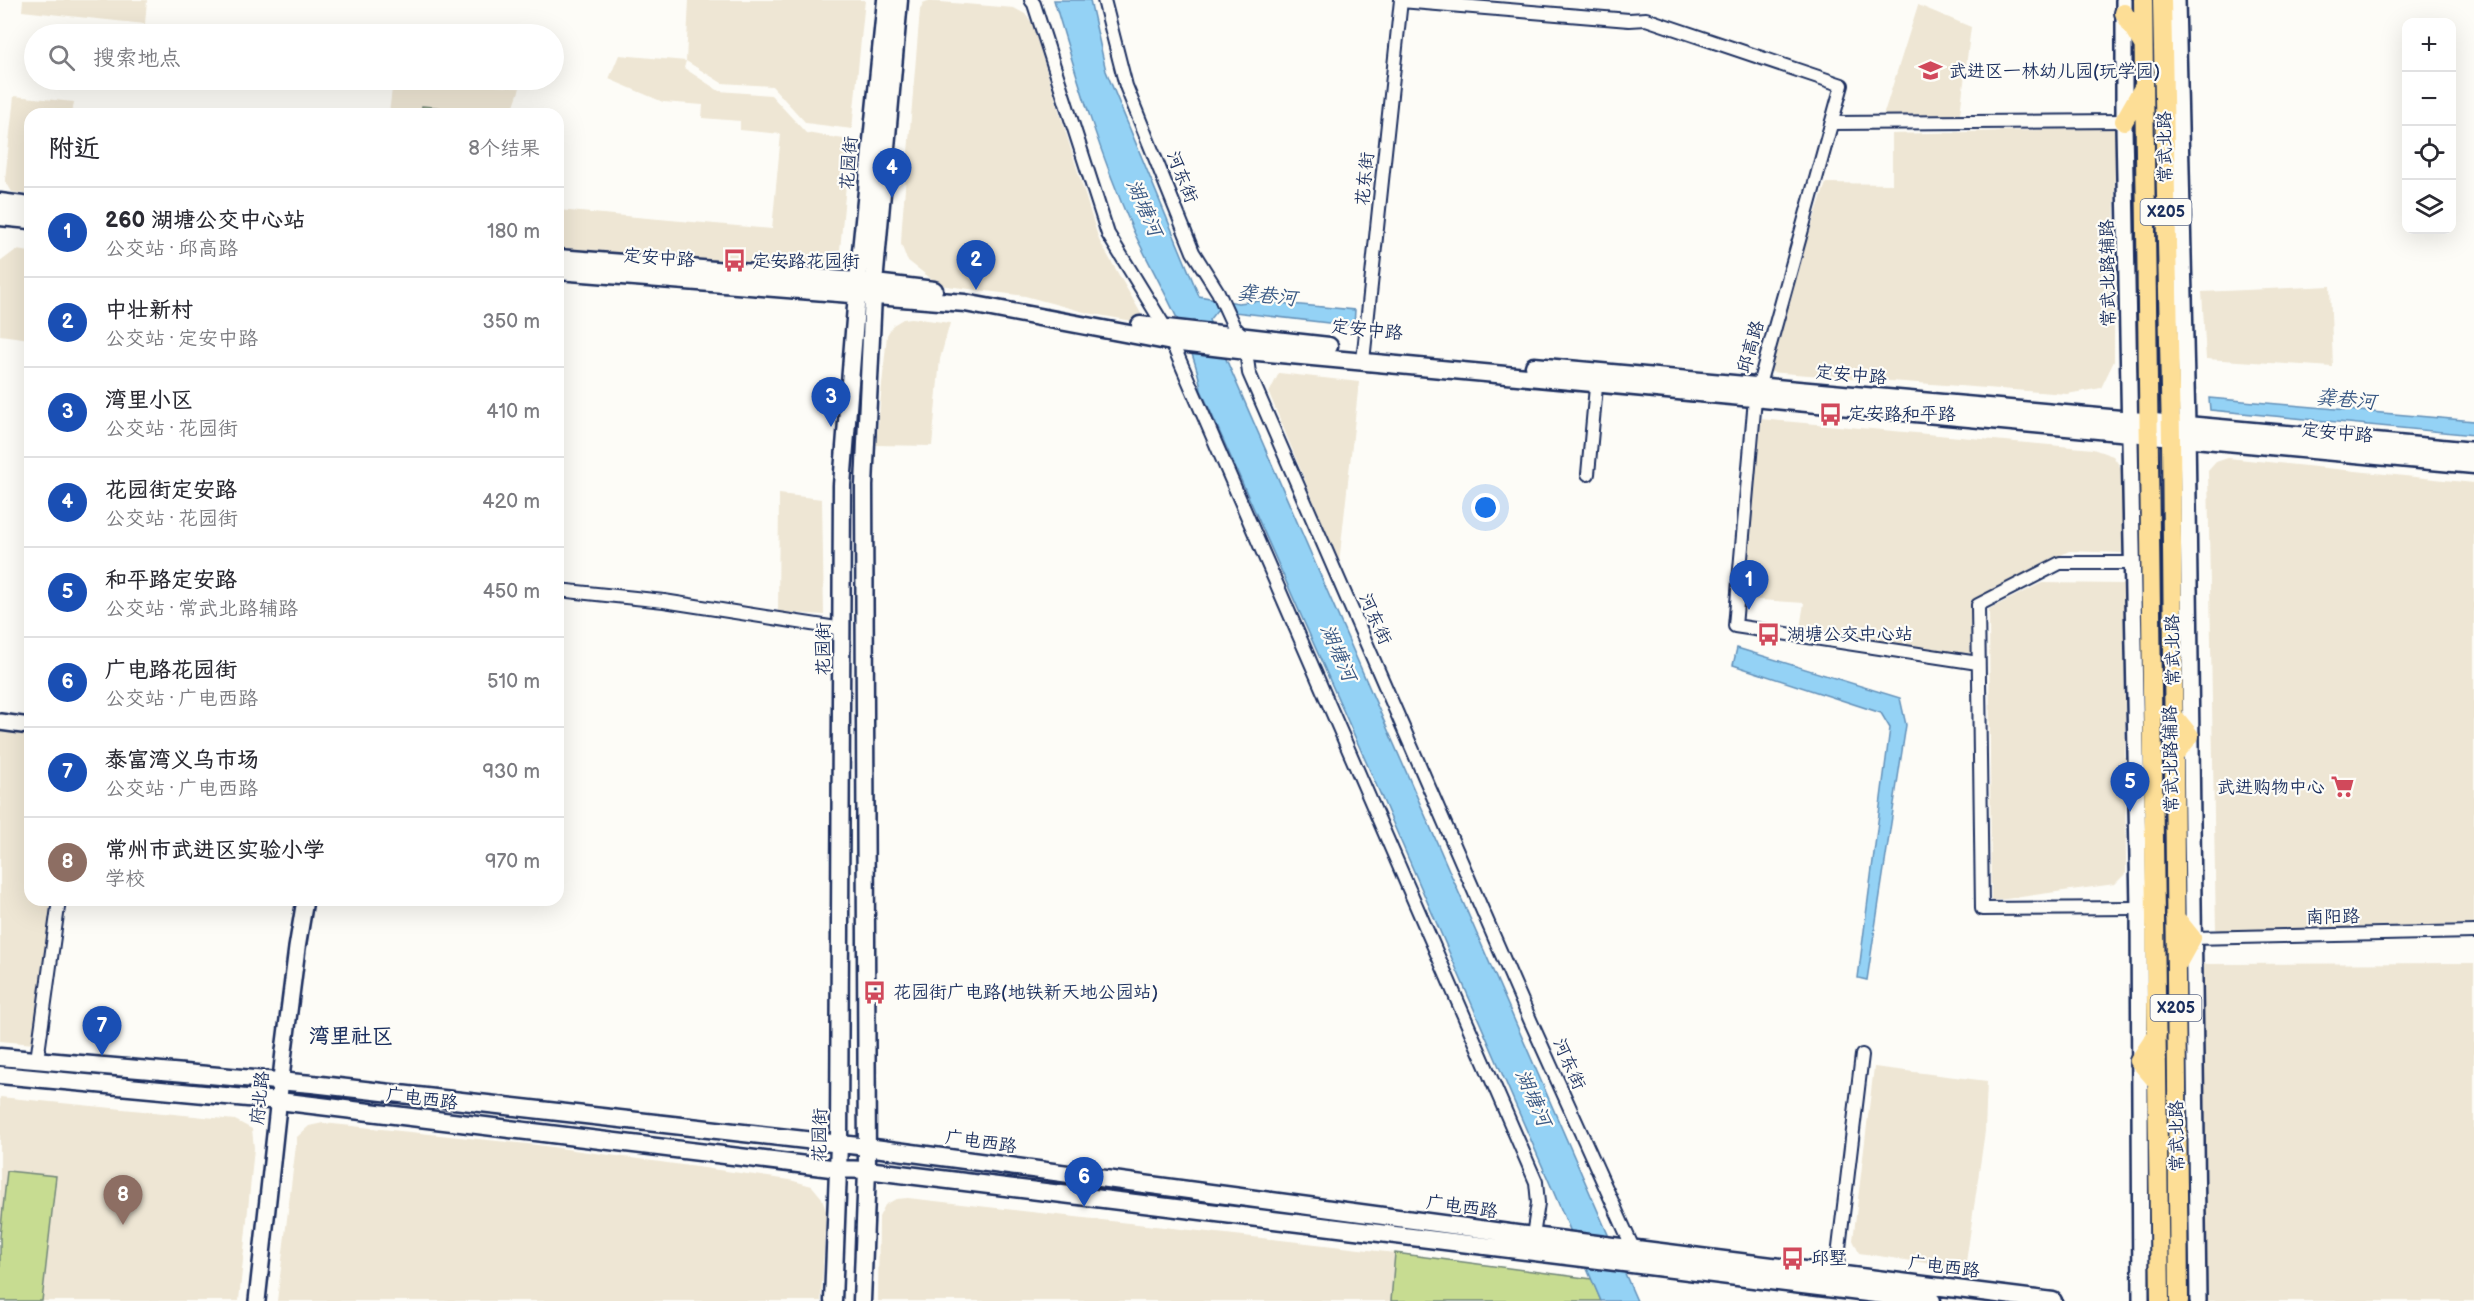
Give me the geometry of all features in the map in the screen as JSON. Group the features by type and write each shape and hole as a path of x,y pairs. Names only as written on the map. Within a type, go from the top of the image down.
{"main road":[{"name":"花园街","path":"862,1301 867,1170 864,484 866,288 886,0"},
{"name":"花园街","path":"833,1301 839,1169 842,484 899,0"},
{"name":"常武北路","path":"2143,0 2160,1301"},
{"name":"常武北路","path":"2162,0 2179,431 2173,715 2179,1301"},
{"path":"2124,7 2144,47"},
{"path":"2164,76 2179,96 2165,114"},
{"path":"2124,121 2144,85"},
{"path":"0,202 24,205"},
{"path":"0,218 24,220"},
{"name":"定安中路","path":"564,259 866,288 1174,336 1236,340 1364,356 2150,429 2474,451"},
{"name":"定安中路","path":"564,271 866,288"},
{"name":"定安中路","path":"2179,431 2474,465"},
{"path":"2173,715 2190,736 2174,755"},
{"path":"2175,916 2192,938 2176,968"},
{"path":"2157,1034 2139,1060 2157,1082"},
{"name":"广电西路","path":"0,1057 281,1082 867,1147 1571,1241 2053,1301"},
{"name":"广电西路","path":"0,1075 279,1101 839,1169 867,1170 1932,1301"}],"street":[{"path":"1031,0 1108,234 1174,336 1536,1182 1538,1203 1533,1236"},
{"name":"河东街","path":"1104,0 1126,86 1193,252 1218,292 1249,373 1531,1022 1625,1248"},
{"name":"常武北路辅路","path":"2177,0 2179,431 2190,736 2198,1301"},
{"name":"邱高路","path":"1401,1 1629,20 1646,19 1842,86 1757,393 1735,626 1978,663"},
{"name":"花东街","path":"1364,356 1401,1"},
{"name":"常武北路辅路","path":"2124,7 2124,121 2139,908 2141,1301"},
{"path":"1832,123 2124,121"},
{"path":"1588,474 1597,378"},
{"path":"2133,563 2060,562 1978,605 1982,909 2139,908"},
{"path":"564,591 664,601 843,629"},
{"path":"0,722 24,725"},
{"path":"37,1060 58,906"},
{"name":"府北路","path":"257,1301 281,1082 304,906"},
{"name":"南阳路","path":"2192,938 2474,932"},
{"path":"1836,1273 1862,1055"}],"shaded area":[{"path":"23,0 147,0 145,24 22,11"},
{"path":"689,0 865,0 852,129 806,123 772,86 722,83 686,61"},
{"path":"928,1 1014,8 1025,14 1032,23 1099,240 1143,317 1138,322 1088,313 1025,296 939,285 907,260 901,244 902,224 920,10 923,3"},
{"name":"武进区一林幼儿园(玩学园)","path":"1918,5 1971,27 1960,114 1883,116"},
{"path":"619,55 686,61 684,68 719,91 771,95 806,133 850,140 839,261 824,273 564,251 564,211 772,229 781,134 740,130 740,121 702,118 703,105 663,102 609,79"},
{"path":"392,90 519,90 513,108 390,108"},
{"path":"14,96 74,102 73,108 24,108 24,193 12,192 5,180"},
{"path":"2115,128 2114,361 2101,388 2067,394 1769,372 1795,275 1826,183 1892,184 1892,134"},
{"path":"16,250 24,251 24,338 0,335 0,262"},
{"path":"2330,286 2333,367 2206,359 2202,292"},
{"path":"903,319 950,323 940,359 932,446 876,445 887,335 893,325"},
{"path":"1279,373 1359,382 1339,563 1269,393"},
{"path":"1760,419 2093,449 2113,456 2123,471 2125,553 2069,551 1970,601 1971,656 1800,628 1804,603 1744,599"},
{"name":"武进购物中心","path":"2228,458 2474,483 2474,924 2216,932 2208,471 2216,462"},
{"path":"779,494 822,499 824,615 778,612"},
{"path":"2042,583 2124,584 2126,873 2115,884 1991,901 1989,609"},
{"path":"0,730 24,733 24,906 51,906 34,1044 0,1041"},
{"path":"2474,963 2474,1301 2206,1301 2202,1290 2204,964"},
{"path":"1874,1067 1987,1081 1985,1131 1965,1269 1859,1253 1853,1240"},
{"path":"0,1097 235,1120 252,1129 254,1148 239,1301 0,1301"},
{"path":"323,1123 537,1145 790,1180 812,1186 822,1198 826,1211 821,1301 277,1301 297,1137 309,1126"},
{"path":"908,1198 1395,1253 1391,1301 878,1301 879,1217 885,1205 896,1199"}],"green space":[{"path":"7,1171 56,1176 42,1301 0,1301 0,1236"},
{"path":"1395,1253 1592,1279 1601,1301 1391,1301"}],"water":[{"name":"湖塘河","path":"1054,0 1090,0 1106,71 1199,296 1238,303 1258,301 1355,310 1354,326 1217,310 1209,320 1637,1301 1601,1301 1201,390 1191,351 1173,309 1121,202 1090,116"},
{"path":"2209,398 2474,421 2474,435 2210,410"},
{"path":"1737,648 1900,698 1906,725 1867,980 1858,978 1890,728 1881,713 1733,665"}],"place":[{"name":"武进区一林幼儿园(玩学园)","path":"1931,71"},
{"name":"花园街定安路","path":"892,198"},
{"name":"定安路花园街","path":"734,261"},
{"name":"中壮新村","path":"976,290"},
{"name":"定安路和平路","path":"1830,414"},
{"name":"湾里小区","path":"831,427"},
{"name":"260 湖塘公交中心站","path":"1749,610"},
{"name":"湖塘公交中心站","path":"1769,634"},
{"name":"武进购物中心","path":"2343,787"},
{"name":"和平路定安路","path":"2130,812"},
{"name":"花园街广电路(地铁新天地公园站)","path":"875,992"},
{"name":"泰富湾义乌市场","path":"102,1056"},
{"name":"广电路花园街","path":"1084,1207"},
{"name":"常州市武进区实验小学","path":"123,1225"},
{"name":"邱墅","path":"1793,1258"}],"district":[{"name":"湾里社区","path":"351,1036"}],"water label":[{"name":"龚巷河","path":"1267,296"},
{"name":"龚巷河","path":"2346,400"}]}
